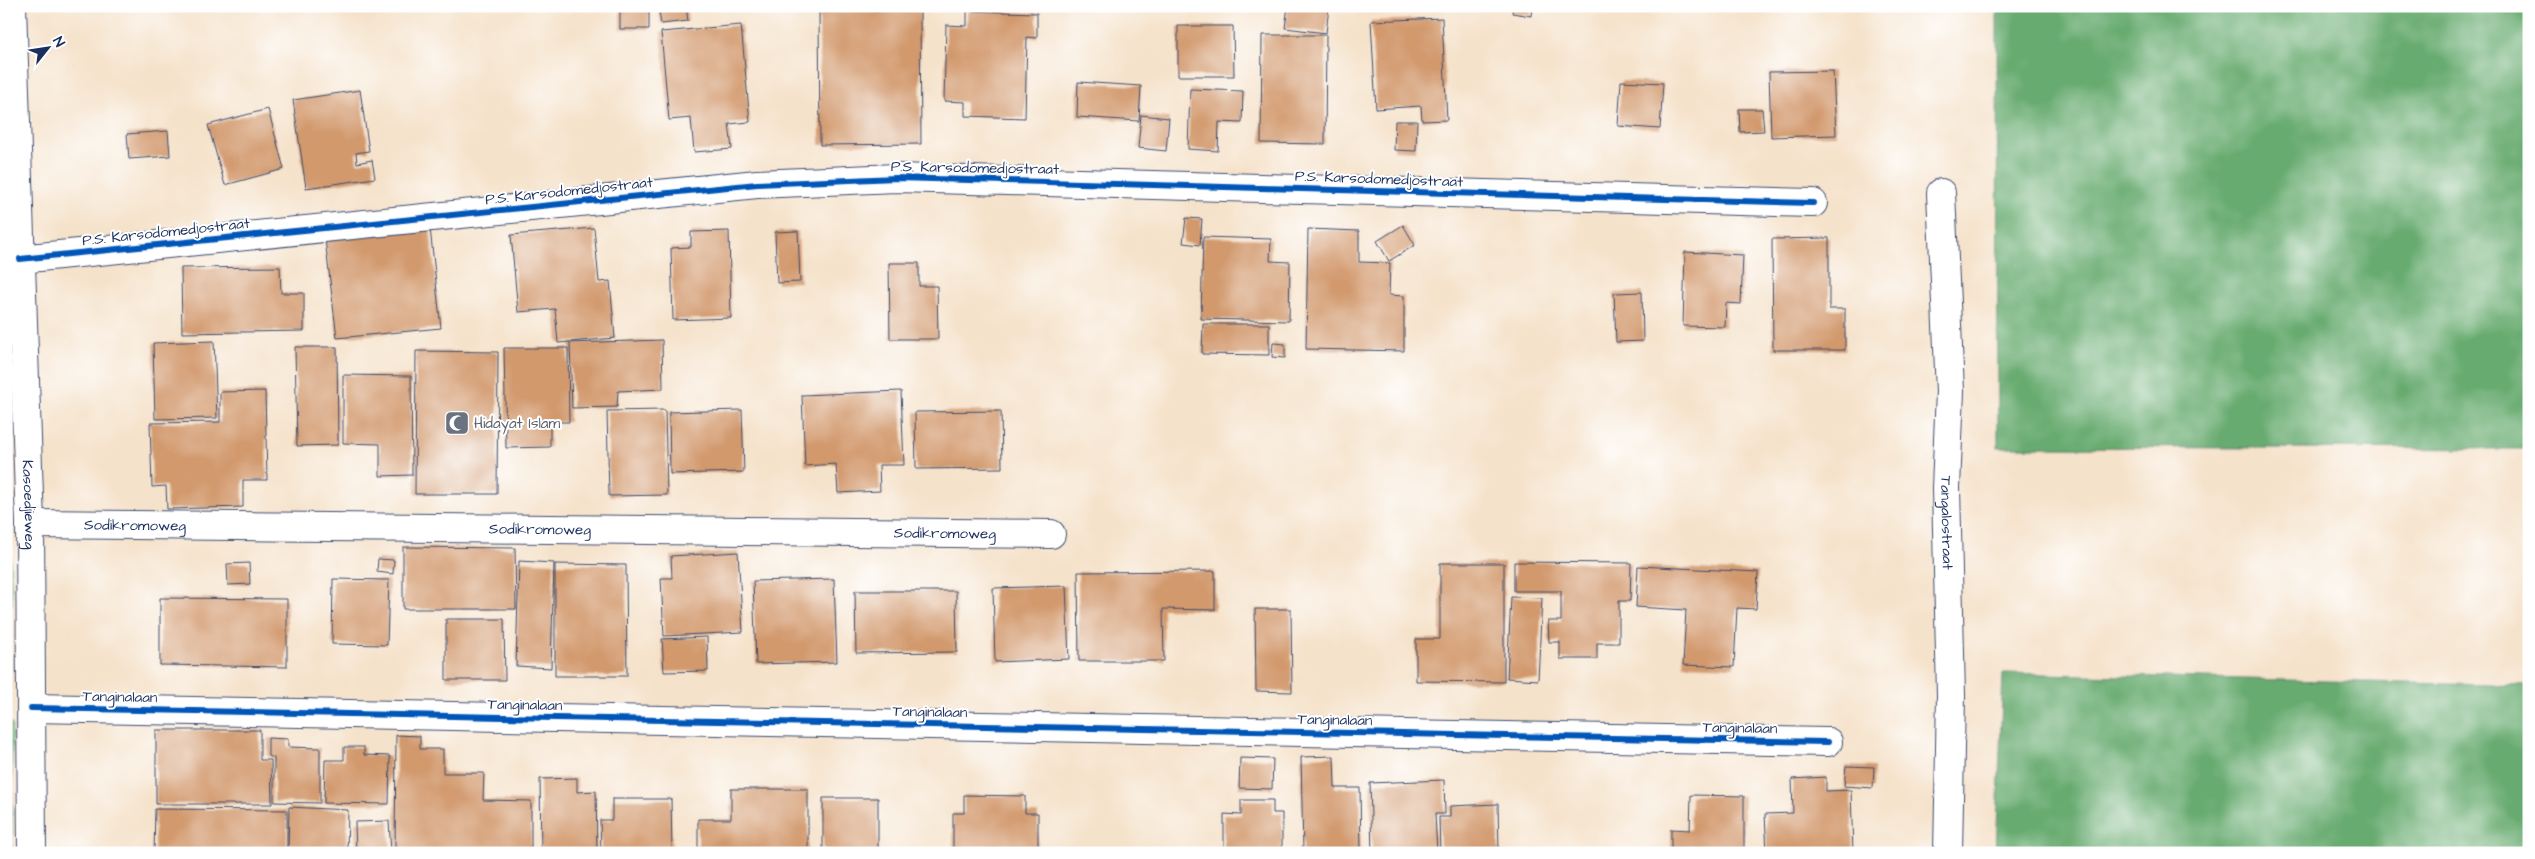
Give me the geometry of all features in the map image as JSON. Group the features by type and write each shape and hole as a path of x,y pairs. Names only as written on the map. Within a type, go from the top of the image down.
{"street":[{"name":"Kasoedjieweg","path":"12,6 20,259 16,472 30,524 32,853"},
{"name":"P.S. Karsodomedjostraat","path":"20,259 757,184 896,178 1813,203"},
{"name":"Tangalostraat","path":"1941,193 1950,391 1946,488 1951,695 1948,853"},
{"name":"Sodikromoweg","path":"30,524 1051,534"},
{"name":"Tanginalaan","path":"31,708 1828,742"}],"green space":[{"path":"1997,6 2529,6 2529,449 1998,447"},
{"path":"6,513 9,516 12,605 6,605"},
{"path":"2003,673 2529,686 2529,853 1996,853"},
{"path":"6,724 12,724 12,853 6,853"}],"building":[{"path":"620,6 649,6 649,29 620,29"},
{"path":"658,6 686,6 688,21 661,24"},
{"path":"1288,6 1329,7 1326,33 1285,28"},
{"path":"1513,6 1532,6 1531,16 1512,13"},
{"path":"920,10 921,144 820,145 819,11"},
{"path":"967,11 1037,13 1037,38 1027,37 1025,118 965,116 965,102 944,101 946,25 967,26"},
{"path":"1442,18 1447,120 1422,121 1421,106 1376,109 1371,21"},
{"path":"741,25 750,122 729,124 732,149 694,152 691,118 669,120 661,32"},
{"path":"1178,26 1233,26 1234,76 1178,76"},
{"path":"1262,35 1326,35 1325,144 1261,143"},
{"path":"1833,71 1836,135 1771,137 1769,72"},
{"path":"1621,81 1663,83 1660,129 1618,126"},
{"path":"1078,82 1141,86 1139,121 1077,117"},
{"path":"1190,89 1243,91 1242,123 1219,122 1218,151 1188,149"},
{"path":"360,90 369,151 356,153 357,163 372,160 375,178 306,188 293,100"},
{"path":"268,109 284,169 225,185 208,125"},
{"path":"1739,109 1762,109 1764,131 1740,132"},
{"path":"1141,115 1169,118 1166,151 1138,148"},
{"path":"1395,121 1417,121 1416,151 1394,150"},
{"path":"168,131 170,156 129,159 127,134"},
{"path":"1186,218 1202,219 1200,245 1183,243"},
{"path":"1403,225 1415,245 1389,261 1377,241"},
{"path":"430,228 441,328 337,338 325,239"},
{"path":"594,228 599,282 610,281 615,338 558,343 555,309 518,312 511,235"},
{"path":"1308,229 1359,231 1359,262 1390,263 1389,295 1404,296 1404,351 1306,349"},
{"path":"729,231 731,318 673,320 671,248 691,247 691,232"},
{"path":"798,231 800,282 777,283 775,232"},
{"path":"1203,237 1271,239 1270,261 1290,262 1289,321 1201,319"},
{"path":"1829,238 1829,309 1845,309 1845,350 1773,350 1772,239"},
{"path":"1685,252 1743,255 1741,304 1726,303 1725,327 1683,326"},
{"path":"889,263 919,263 919,286 937,286 938,339 890,339"},
{"path":"280,267 281,293 304,293 304,331 182,333 181,268"},
{"path":"1642,292 1643,341 1616,342 1614,293"},
{"path":"1203,324 1269,324 1269,355 1202,354"},
{"path":"662,340 663,389 618,391 617,407 572,408 570,343"},
{"path":"214,341 217,418 155,419 153,343"},
{"path":"1273,343 1285,344 1285,358 1272,357"},
{"path":"295,347 337,347 338,445 297,446"},
{"path":"504,348 568,348 569,422 550,422 550,447 506,448"},
{"name":"Hidayat Islam","path":"416,351 498,352 497,494 415,494"},
{"path":"343,375 411,376 412,475 380,476 380,444 343,443"},
{"path":"265,391 267,480 243,480 243,507 167,509 166,486 152,487 150,423 220,422 220,392"},
{"path":"901,391 904,465 879,465 880,491 838,493 836,464 805,466 802,395"},
{"path":"665,410 667,495 609,496 607,411"},
{"path":"742,410 744,472 670,474 669,412"},
{"path":"1001,411 1002,468 916,469 915,412"},
{"path":"403,547 515,548 516,609 403,609"},
{"path":"738,552 743,632 664,636 661,578 672,578 671,556"},
{"path":"378,559 394,560 393,574 377,572"},
{"path":"519,561 554,563 551,668 516,666"},
{"path":"1514,562 1631,563 1630,601 1619,601 1619,643 1597,643 1597,659 1560,659 1560,642 1549,642 1548,621 1561,621 1561,591 1514,591"},
{"path":"249,563 250,584 228,585 227,564"},
{"path":"1440,563 1504,563 1504,682 1416,681 1416,639 1440,639"},
{"path":"555,564 626,565 627,676 555,676"},
{"path":"1638,566 1758,572 1756,609 1737,608 1734,667 1683,665 1686,610 1636,607"},
{"path":"1215,571 1215,610 1163,609 1164,661 1079,661 1078,572"},
{"path":"333,579 389,580 387,645 332,644"},
{"path":"834,579 837,662 756,664 753,581"},
{"path":"1066,586 1069,659 995,662 993,588"},
{"path":"855,591 956,591 957,652 856,653"},
{"path":"1511,597 1542,598 1538,680 1507,678"},
{"path":"160,598 287,599 287,667 160,665"},
{"path":"1255,609 1291,609 1292,692 1256,691"},
{"path":"446,619 504,619 505,680 446,680"},
{"path":"707,637 708,671 664,672 662,639"},
{"path":"156,730 260,730 260,760 271,760 272,804 156,804"},
{"path":"396,735 420,736 420,749 443,749 443,773 484,773 483,800 531,801 531,853 395,853"},
{"path":"268,738 288,739 288,747 320,748 320,803 274,802 274,758 268,756"},
{"path":"344,747 364,747 364,755 390,756 389,804 324,803 325,760 344,760"},
{"path":"1334,756 1335,788 1360,788 1361,853 1303,853 1301,757"},
{"path":"1240,758 1273,759 1272,789 1239,788"},
{"path":"1846,766 1874,767 1873,788 1844,786"},
{"path":"1826,777 1826,791 1851,790 1853,853 1767,853 1765,814 1793,813 1792,779"},
{"path":"577,778 577,792 596,791 597,853 541,853 540,779"},
{"path":"1444,780 1445,814 1435,814 1437,853 1372,853 1370,783"},
{"path":"731,789 808,789 808,853 726,853 726,848 698,848 698,819 731,819"},
{"path":"964,795 1025,796 1025,813 1038,813 1038,853 953,853 953,813 964,813"},
{"path":"1691,795 1744,796 1744,853 1671,853 1671,829 1690,830"},
{"path":"823,798 878,798 878,853 823,853"},
{"path":"612,799 671,799 672,853 601,853 600,820 612,820"},
{"path":"1241,800 1273,800 1273,813 1282,813 1282,853 1224,853 1224,814 1241,815"},
{"path":"1498,804 1499,853 1440,853 1439,817 1450,817 1450,806"},
{"path":"289,807 348,810 347,853 288,853"},
{"path":"155,809 287,810 287,853 154,853"},
{"path":"389,821 391,853 356,853 355,822"}],"cycle path":[{"path":"20,259 757,184 896,178 1813,203"},
{"path":"31,708 1828,742"}],"place":[{"name":"Hidayat Islam","path":"457,423"}]}
